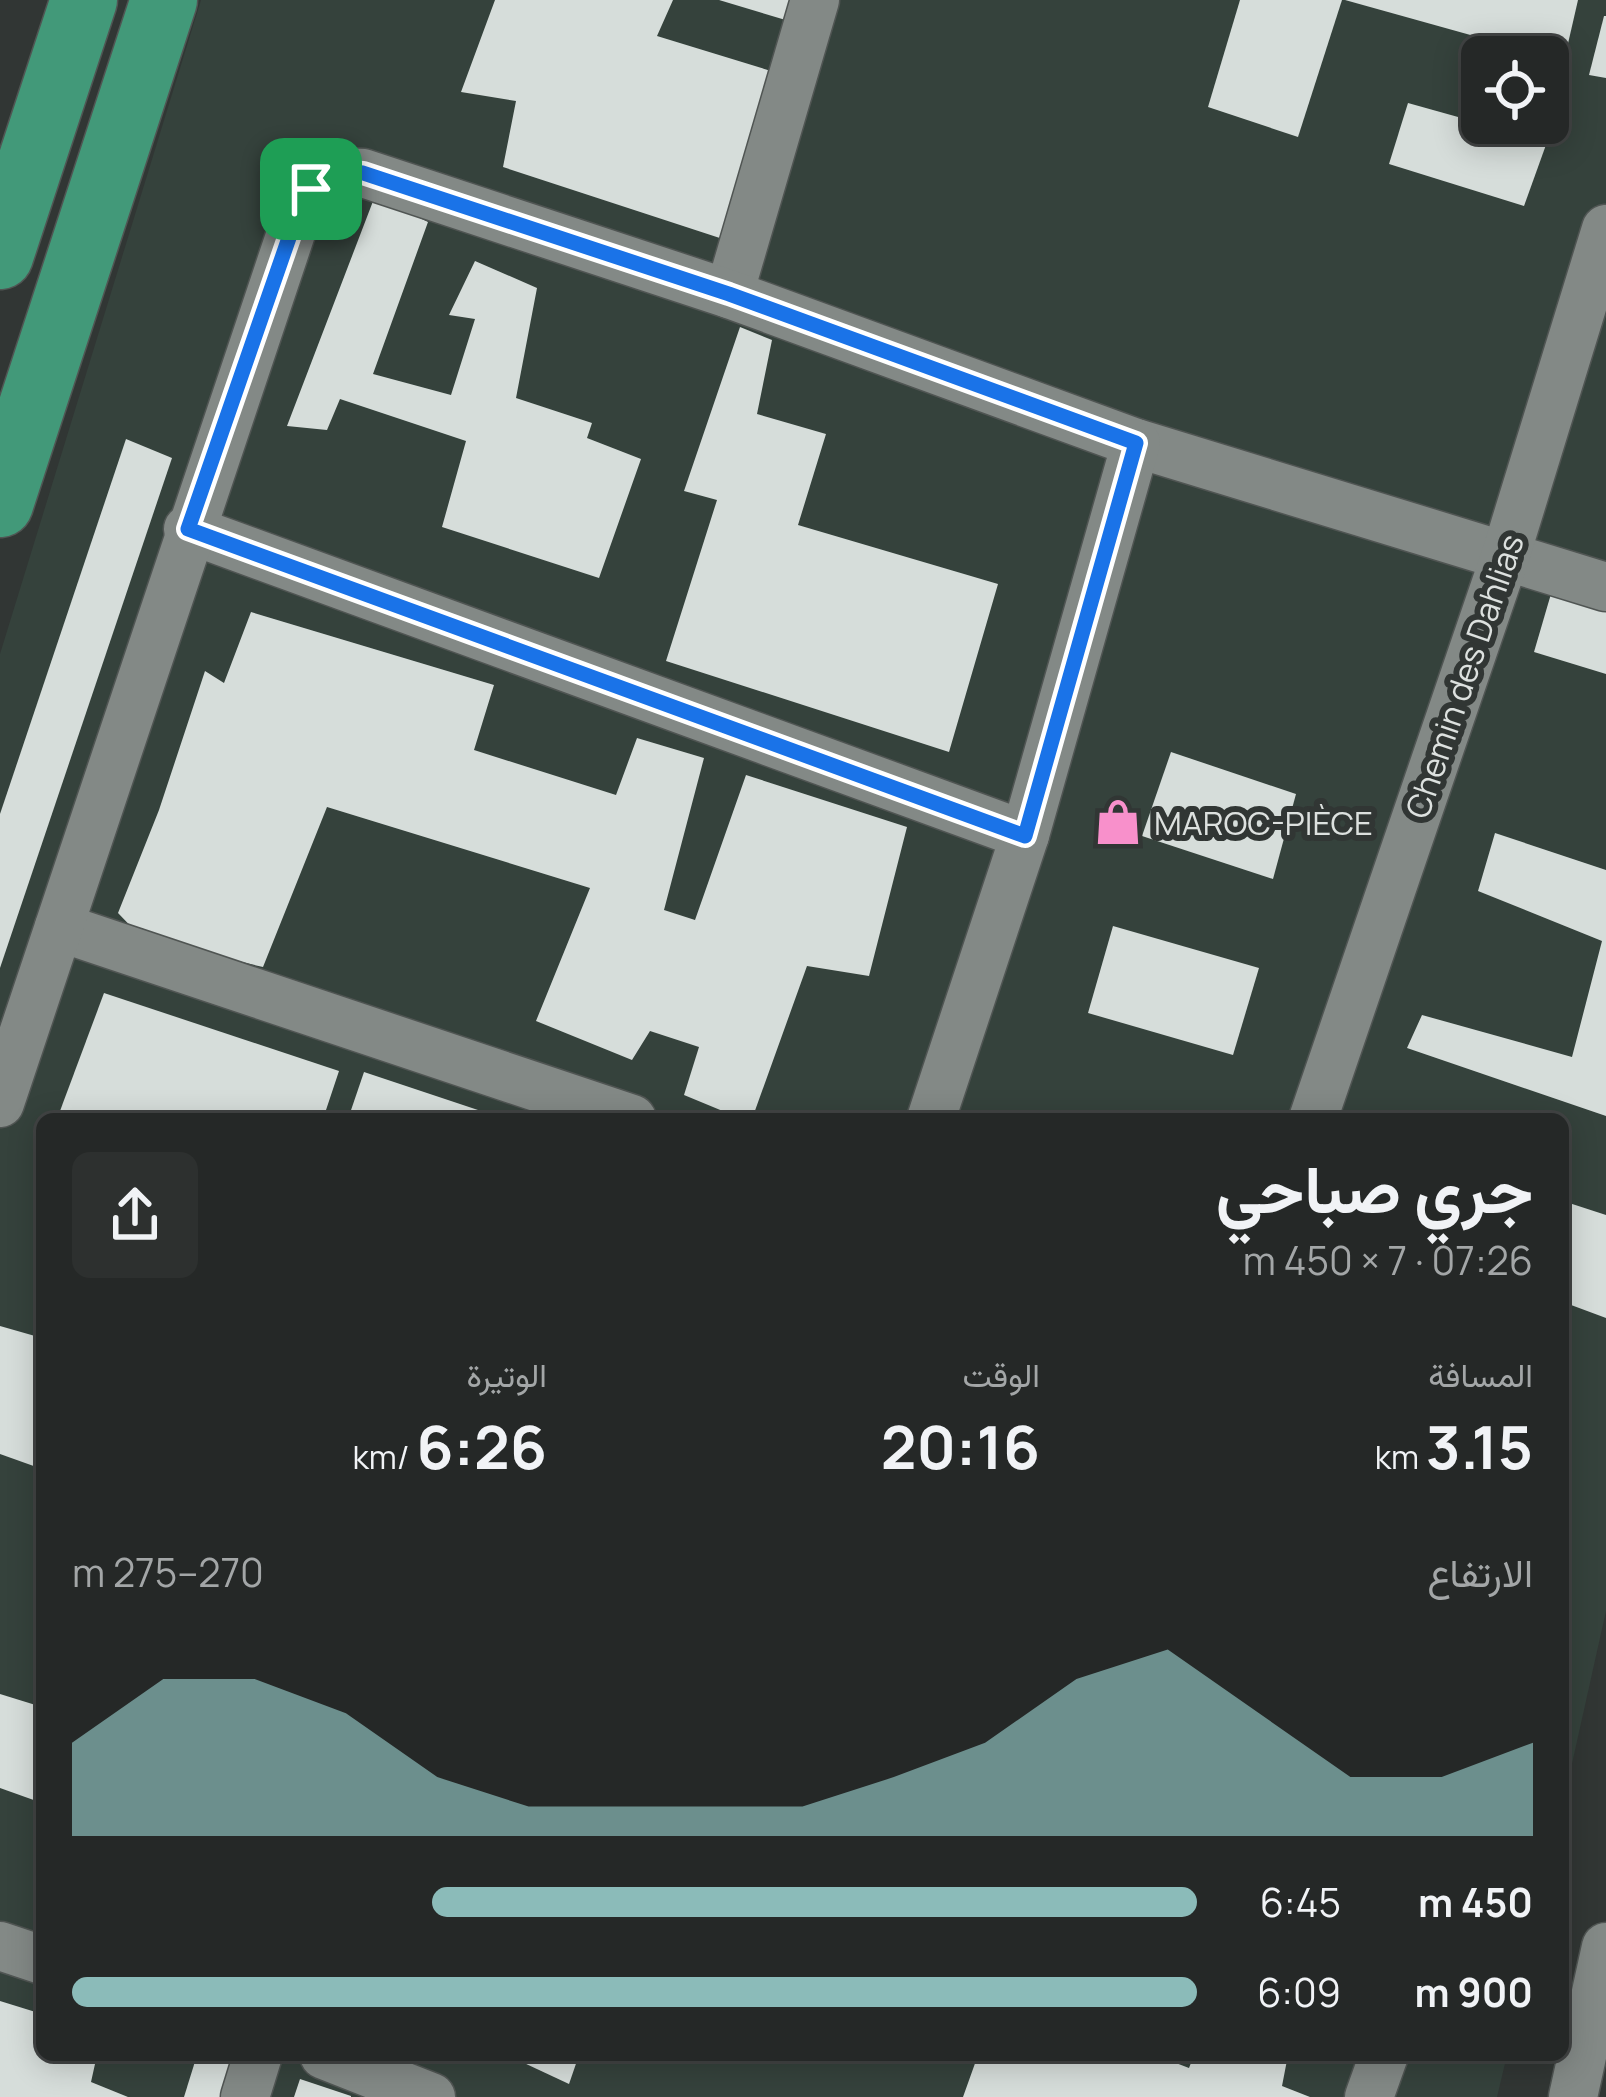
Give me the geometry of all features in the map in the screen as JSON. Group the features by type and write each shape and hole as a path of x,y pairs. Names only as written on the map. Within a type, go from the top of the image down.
{"highway":[{"path":"0,256 84,0"},
{"path":"0,504 164,0"}],"street":[{"path":"729,294 815,0"},
{"path":"0,1103 188,529 299,209 325,176 340,171 363,173 729,294 1136,443 1606,587"},
{"name":"Chemin des Dahlias","path":"1315,1113 1506,554 1606,229"},
{"path":"933,1113 1025,836 1136,443"},
{"path":"188,529 1025,836"},
{"path":"59,927 608,1113"},
{"path":"0,1946 36,1958"},
{"path":"1573,2097 1606,1947"},
{"path":"245,2097 256,2061"},
{"path":"339,2061 431,2097"},
{"path":"1369,2097 1382,2061"}],"shaded area":[{"path":"201,0 1606,0 1606,1611 1569,1777 1569,1113 36,1113 36,2061 1506,2061 1497,2097 0,2097 0,654"}],"building":[{"path":"495,0 673,0 657,36 784,75 732,242 503,167 516,101 461,92"},
{"path":"719,0 805,0 799,24"},
{"path":"1240,0 1342,0 1298,137 1208,107"},
{"path":"1345,0 1578,0 1569,39 1474,36"},
{"path":"1606,16 1606,78 1589,75"},
{"path":"1408,103 1461,118 1461,144 1546,144 1524,206 1389,164"},
{"path":"375,196 428,222 373,374 451,395 475,319 449,315 475,261 537,288 516,398 592,423 587,438 641,459 599,578 442,527 466,441 340,399 327,430 287,426"},
{"path":"740,327 772,340 757,414 826,434 798,525 998,584 949,752 666,661 717,500 684,491"},
{"path":"126,439 172,458 0,968 0,814"},
{"path":"1553,587 1606,605 1606,674 1534,652"},
{"path":"251,612 494,685 474,750 616,795 637,738 704,758 664,910 695,920 746,775 907,827 869,976 807,966 754,1113 728,1113 684,1095 699,1047 650,1031 632,1060 536,1021 590,888 327,807 263,967 143,939 118,913 159,810 205,671 224,683"},
{"path":"1171,752 1296,794 1273,879 1142,836"},
{"path":"1495,833 1606,870 1606,1116 1407,1048 1422,1015 1572,1057 1602,941 1478,891"},
{"path":"1113,926 1259,968 1233,1055 1088,1013"},
{"path":"104,993 339,1071 325,1113 59,1113"},
{"path":"364,1072 484,1112 484,1113 350,1113"},
{"path":"1569,1203 1606,1215 1606,1318 1569,1304"},
{"path":"0,1326 36,1336 36,1467 0,1454"},
{"path":"0,1694 36,1705 36,1801 0,1788"},
{"path":"0,2001 36,2012 36,2061 96,2061 91,2082 128,2097 0,2097"},
{"path":"195,2061 252,2063 241,2097 184,2097"},
{"path":"520,2061 577,2061 569,2084"},
{"path":"976,2061 1171,2061 1189,2068 1192,2061 1287,2061 1282,2086 1310,2097 963,2097"},
{"path":"300,2079 351,2096 351,2097 294,2097"}],"place":[{"name":"MAROC-PIÈCE","path":"1118,822"}],"route":[{"path":"340,171 363,173 729,294 1136,443 1025,836 188,529 299,209 311,189 325,176 340,171"}]}
